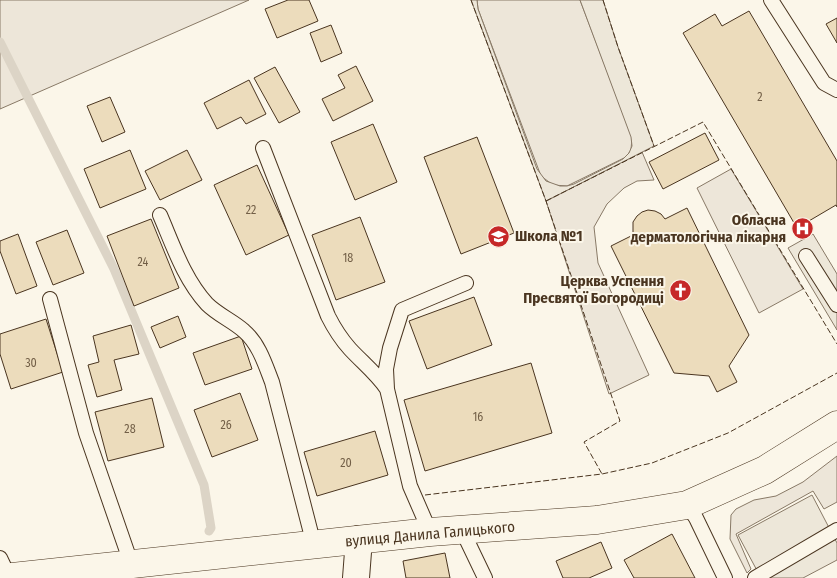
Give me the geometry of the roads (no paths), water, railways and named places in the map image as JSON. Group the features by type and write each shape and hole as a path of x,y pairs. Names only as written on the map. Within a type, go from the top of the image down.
{"street":[{"name":"вулиця Данила Галицького","path":"4,571 131,563 430,532 597,520 687,505 765,470 837,425"},
{"path":"356,578 359,539"}],"lane":[{"path":"770,0 824,83 837,90"},
{"path":"263,148 328,316 337,333 348,347 387,389"},
{"path":"160,214 178,257 196,289 218,314 244,331 255,343 264,360 272,382 314,545"},
{"path":"806,256 837,305"},
{"path":"430,532 410,486 387,389 386,370 390,348 402,310 466,283"},
{"path":"50,299 86,433 131,563"},
{"path":"687,505 696,518 725,578"},
{"path":"462,530 485,578"},
{"path":"755,578 837,530"}],"waterway":[{"path":"0,42 114,269 204,485 211,528 209,531"}],"place":[{"name":"Обласна дерматологічна лікарня","path":"802,229"},
{"name":"Школа №1","path":"499,236"},
{"name":"Церква Успення Пресвятої Богородиці","path":"680,290"}]}
